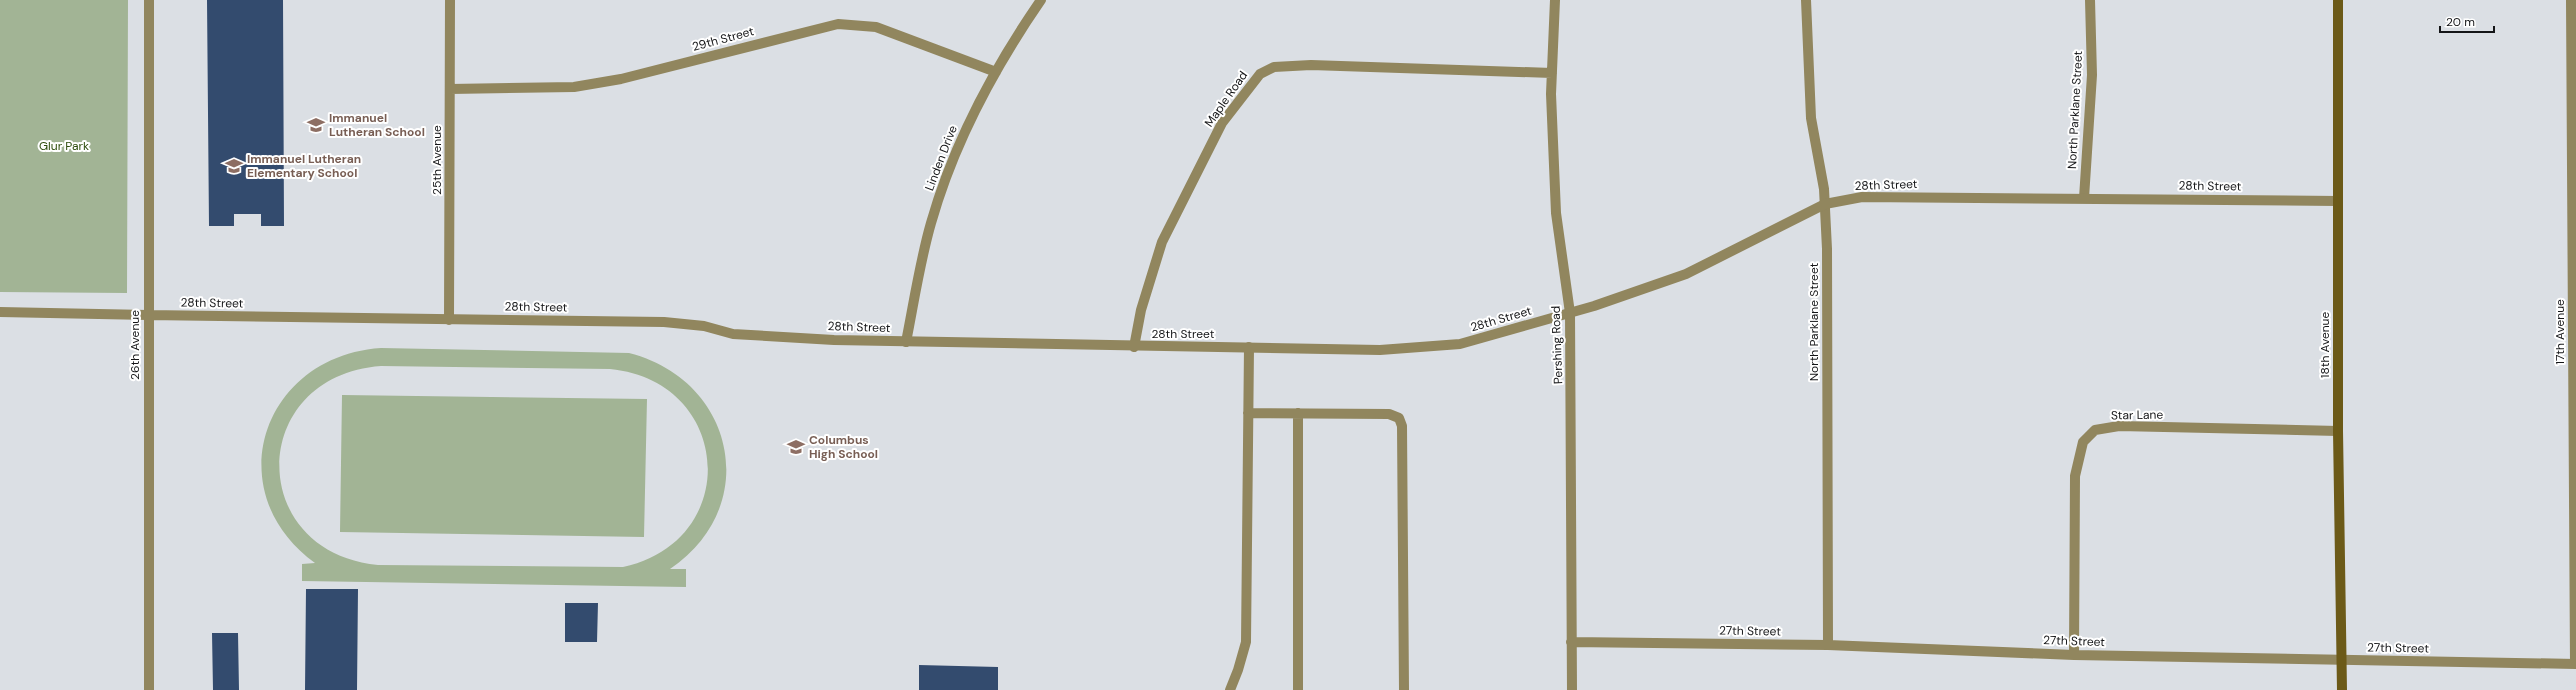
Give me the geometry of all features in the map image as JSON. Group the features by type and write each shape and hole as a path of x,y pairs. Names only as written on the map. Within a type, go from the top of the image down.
{"main road":[{"name":"18th Avenue","path":"2338,0 2338,430 2342,690"}],"street":[{"name":"26th Avenue","path":"149,0 149,690"},
{"name":"25th Avenue","path":"449,320 450,0"},
{"name":"Linden Drive","path":"906,342 931,223 958,144 1010,46 1041,0"},
{"name":"Pershing Road","path":"1555,0 1552,73 1556,213 1570,313 1572,690"},
{"name":"North Parklane Street","path":"1806,0 1811,118 1825,204 1827,249 1828,645"},
{"name":"North Parklane Street","path":"2084,198 2092,75 2090,0"},
{"name":"17th Avenue","path":"2571,0 2576,664"},
{"name":"29th Street","path":"450,89 574,87 621,79 838,24 876,27 996,72"},
{"name":"Maple Road","path":"1134,346 1141,310 1162,242 1222,123 1260,74 1274,67 1311,65 1552,73"},
{"name":"28th Street","path":"0,312 449,320 664,322 704,326 733,334 906,342 1380,350 1460,344 1570,313 1686,274 1825,204 1862,197 2338,201"},
{"path":"1230,690 1238,670 1246,642 1249,347"},
{"path":"1248,413 1389,414 1399,418 1402,426 1404,690"},
{"path":"1298,413 1298,690"},
{"name":"Star Lane","path":"2074,655 2075,476 2083,442 2095,430 2120,426 2338,430"},
{"name":"27th Street","path":"1571,642 1828,645 2074,655 2576,664"}],"green space":[{"name":"Glur Park","path":"0,0 128,0 127,293 0,292"},
{"path":"381,348 629,353 665,367 693,389 713,417 724,448 726,480 718,512 699,543 670,569 686,569 686,587 302,581 302,564 315,563 285,534 267,501 261,466 267,432 282,401 307,375 340,357","holes":["381,366 610,369 651,380 681,401 700,430 708,463 704,496 689,527 662,552 623,567 378,565 334,553 304,530 285,499 279,464 286,430 305,399 337,377"]},
{"path":"342,395 647,399 644,537 340,532"}],"building":[{"path":"207,0 283,0 284,226 261,226 261,214 234,214 234,226 209,226"},
{"path":"306,589 358,589 357,690 305,690"},
{"path":"565,603 598,603 597,642 565,642"},
{"path":"212,633 238,633 239,690 213,690"},
{"path":"919,665 998,667 998,690 919,690"}],"place":[{"name":"Immanuel Lutheran School","path":"316,125"},
{"name":"Immanuel Lutheran Elementary School","path":"234,166"},
{"name":"Columbus High School","path":"796,447"}]}
